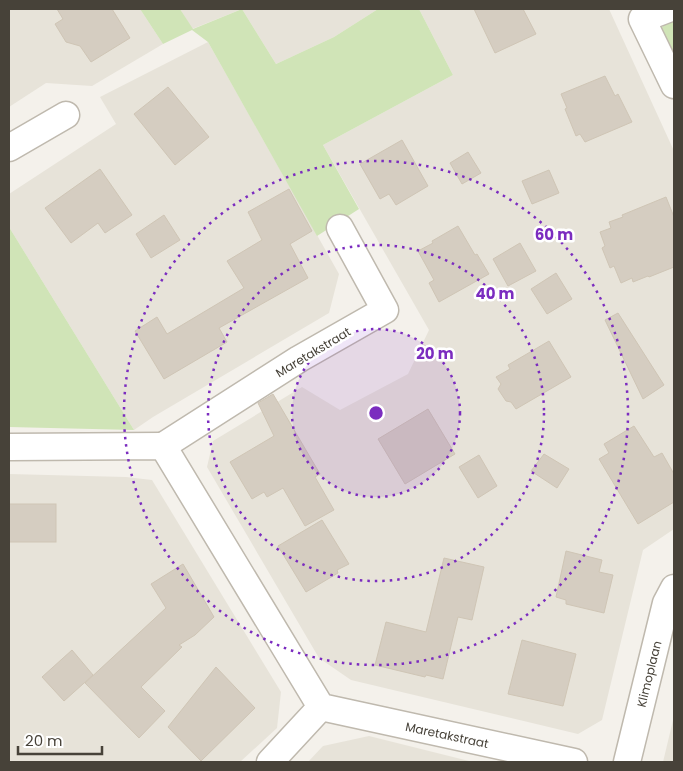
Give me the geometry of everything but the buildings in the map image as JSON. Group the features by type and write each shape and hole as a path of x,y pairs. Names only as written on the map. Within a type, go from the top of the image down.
{"street":[{"path":"668,9 642,19 674,85"},
{"path":"9,148 66,115"},
{"name":"Maretakstraat","path":"163,446 300,359 385,310 340,228"},
{"path":"9,447 163,446 321,707 270,762"},
{"name":"Klimoplaan","path":"627,762 666,603 674,588"},
{"name":"Maretakstraat","path":"321,707 574,762"}],"shaded area":[{"path":"9,9 140,9 163,44 92,86 46,83 9,107"},
{"path":"180,9 242,9 192,29"},
{"path":"242,9 378,9 334,37 276,64"},
{"path":"419,9 609,9 674,151 674,529 643,550 602,720 578,734 351,680 319,658 207,467 213,441 302,387 340,410 408,374 429,330 323,145 453,75"},
{"path":"208,42 339,274 329,313 134,430 9,227 9,194 116,124 100,97"},
{"path":"9,474 126,477 152,480 281,692 277,728 240,762 9,762"},
{"path":"674,716 674,762 663,762"},
{"path":"369,736 473,762 308,762 323,746"}],"green space":[{"path":"140,9 180,9 193,29 242,9 276,64 334,37 378,9 419,9 453,75 323,145 359,209 317,236 208,42 192,30 163,44"},
{"path":"674,17 674,61 660,30 668,19"},
{"path":"9,227 134,430 9,427"}]}
